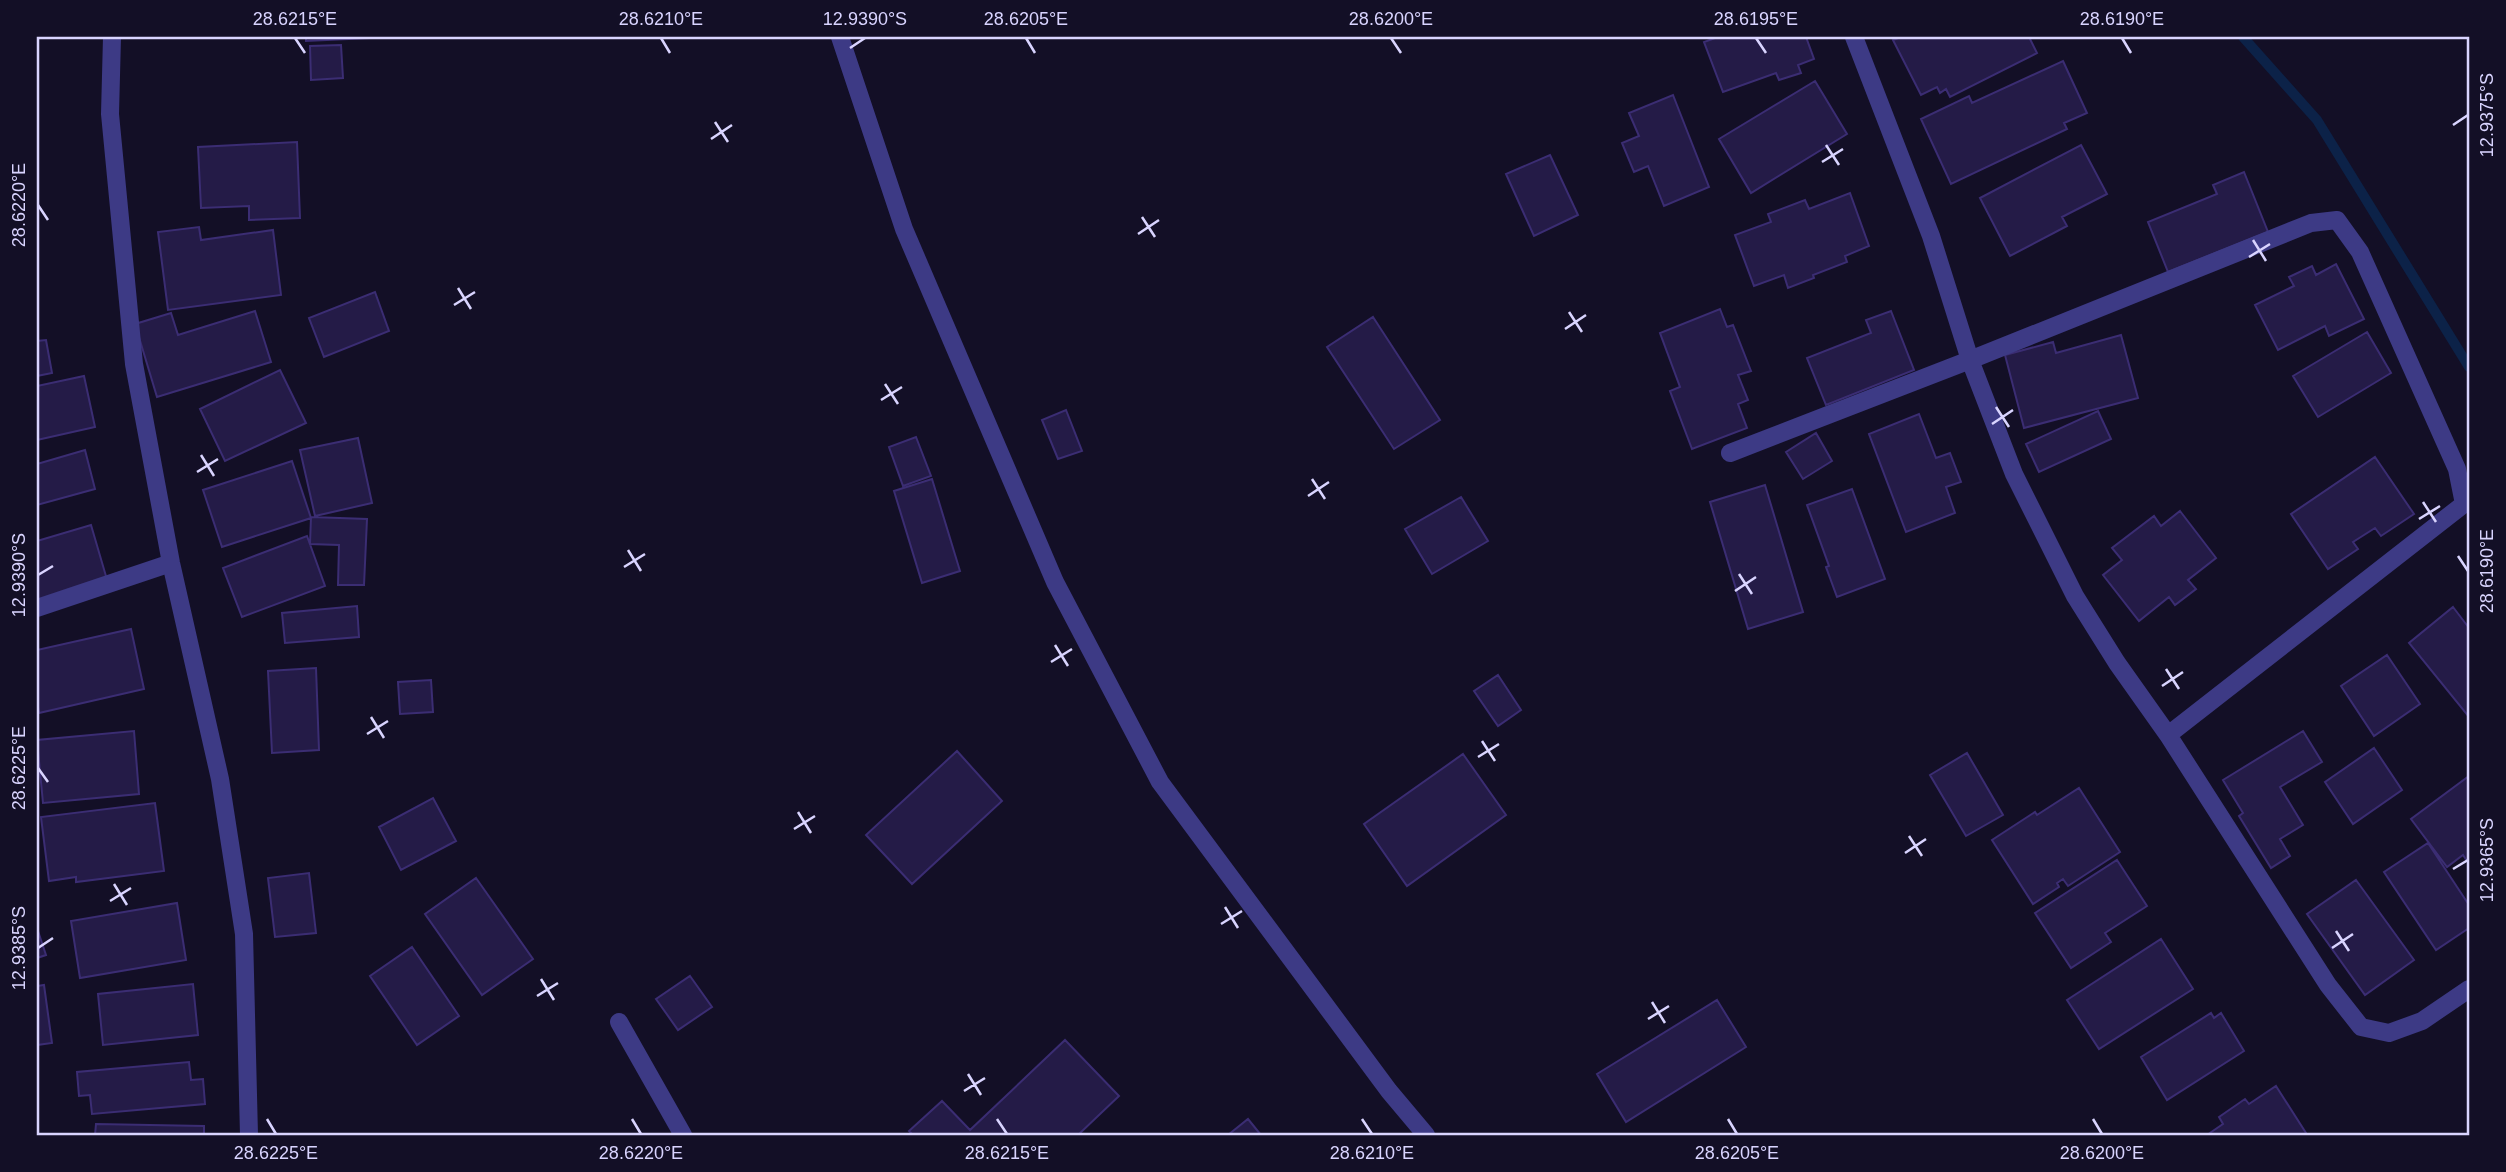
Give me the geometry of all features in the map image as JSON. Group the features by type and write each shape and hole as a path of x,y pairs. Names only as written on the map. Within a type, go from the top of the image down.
{"street":[{"path":"112,37 110,114 134,364 171,563 220,779 244,934 249,1135"},
{"path":"841,37 904,229 1055,582 1160,782 1389,1091 1426,1135"},
{"path":"1854,37 1931,236 1970,360 2014,474 2075,596 2117,663 2168,735 2328,985 2361,1027 2389,1033 2422,1020 2469,989"},
{"path":"1730,453 2311,223 2337,220 2360,252 2457,469 2464,504 2168,735"},
{"path":"37,608 171,563"},
{"path":"619,1022 683,1135"}],"building":[{"path":"306,37 370,37 370,38 306,41"},
{"path":"1718,37 1806,37 1814,59 1798,65 1801,73 1779,80 1776,73 1723,92 1704,42"},
{"path":"1901,37 2029,37 2037,53 1950,97 1946,89 1940,93 1937,87 1921,95 1893,40"},
{"path":"341,45 343,78 311,80 310,46"},
{"path":"2063,61 2087,113 2064,123 2067,129 1951,184 1921,119 1969,96 1972,103"},
{"path":"1815,81 1847,134 1751,193 1719,139"},
{"path":"1673,95 1709,187 1664,206 1648,166 1634,172 1622,143 1639,136 1629,113"},
{"path":"297,142 300,218 249,220 249,206 201,208 198,147"},
{"path":"2081,145 2107,194 2062,217 2067,226 2010,256 1980,198"},
{"path":"1550,155 1578,215 1534,236 1506,174"},
{"path":"2244,172 2268,232 2168,272 2148,222 2217,194 2213,185"},
{"path":"1850,193 1869,246 1845,256 1847,262 1788,288 1784,275 1754,286 1735,235 1771,222 1768,214 1805,200 1809,209"},
{"path":"199,227 201,240 273,230 281,295 168,310 158,232"},
{"path":"2336,264 2364,319 2329,336 2325,326 2278,350 2255,305 2294,286 2289,277 2312,266 2316,275"},
{"path":"375,292 389,331 324,357 309,318"},
{"path":"1720,309 1727,327 1733,325 1751,371 1738,375 1748,400 1738,404 1747,428 1692,449 1670,391 1680,387 1660,333"},
{"path":"255,311 271,362 157,397 135,324 171,313 178,335"},
{"path":"1891,311 1914,370 1826,405 1807,358 1871,333 1866,320"},
{"path":"1373,317 1440,420 1394,449 1327,347"},
{"path":"2367,332 2391,373 2318,417 2293,376"},
{"path":"2121,335 2138,398 2024,428 2005,355 2053,342 2056,353"},
{"path":"46,340 52,373 37,376 37,341"},
{"path":"280,370 306,423 225,461 200,409"},
{"path":"84,376 95,427 37,440 37,386"},
{"path":"1066,410 1082,451 1058,459 1042,420"},
{"path":"2098,411 2111,439 2039,472 2026,444"},
{"path":"1919,414 1936,458 1950,453 1961,482 1946,487 1955,513 1906,532 1869,434"},
{"path":"1816,433 1832,461 1803,479 1786,452"},
{"path":"916,437 931,476 903,486 889,447"},
{"path":"358,438 372,503 315,516 300,450"},
{"path":"85,450 95,489 37,505 37,464"},
{"path":"2375,457 2414,514 2381,536 2375,528 2353,542 2358,549 2328,569 2291,514"},
{"path":"292,461 311,518 222,547 203,490"},
{"path":"932,479 960,571 922,583 894,491"},
{"path":"1765,485 1803,612 1748,629 1710,502"},
{"path":"1852,489 1885,579 1837,597 1807,505"},
{"path":"1461,497 1488,541 1432,574 1405,529"},
{"path":"2180,511 2216,558 2188,580 2196,589 2175,605 2169,597 2139,621 2103,575 2122,560 2112,548 2154,516 2161,526"},
{"path":"311,517 367,519 364,585 338,585 339,545 310,544"},
{"path":"91,525 108,583 37,605 37,541"},
{"path":"307,536 325,586 242,617 223,568"},
{"path":"357,606 359,637 285,643 282,613"},
{"path":"2453,607 2469,628 2469,717 2409,643"},
{"path":"131,629 144,689 39,713 37,650"},
{"path":"2387,655 2420,704 2374,736 2341,686"},
{"path":"316,668 319,750 272,753 268,671"},
{"path":"1498,675 1521,710 1498,726 1474,691"},
{"path":"431,680 433,712 400,714 398,682"},
{"path":"134,731 139,794 43,803 37,740"},
{"path":"2303,731 2322,762 2280,787 2303,825 2280,839 2290,856 2271,868 2239,816 2243,813 2223,780"},
{"path":"2374,748 2402,790 2353,824 2325,782"},
{"path":"957,751 1002,801 912,884 866,835"},
{"path":"1967,753 2003,815 1966,836 1930,775"},
{"path":"1463,754 1506,815 1407,886 1364,824"},
{"path":"2469,776 2469,864 2463,855 2447,867 2411,819"},
{"path":"2079,788 2120,852 2068,886 2063,879 2057,883 2059,887 2033,904 1992,840"},
{"path":"433,798 456,841 401,870 379,827"},
{"path":"155,803 164,871 76,882 76,877 49,881 41,817"},
{"path":"2428,843 2469,905 2469,928 2436,950 2384,872"},
{"path":"2117,860 2147,906 2105,933 2111,942 2071,968 2035,913"},
{"path":"309,873 316,933 275,937 268,878"},
{"path":"476,878 533,959 482,995 425,914"},
{"path":"2356,880 2414,960 2365,995 2307,914"},
{"path":"177,903 186,960 80,978 71,921"},
{"path":"37,928 46,955 37,958"},
{"path":"2161,939 2193,989 2099,1049 2067,1000"},
{"path":"412,947 459,1016 417,1045 370,976"},
{"path":"690,976 712,1007 678,1030 656,999"},
{"path":"193,984 198,1035 103,1045 98,994"},
{"path":"44,985 52,1043 37,1045 37,986"},
{"path":"1717,1000 1746,1047 1626,1122 1597,1074"},
{"path":"2211,1013 2214,1018 2221,1013 2244,1051 2167,1100 2141,1057"},
{"path":"1065,1040 1119,1096 1078,1135 913,1135 909,1131 942,1101 970,1130"},
{"path":"189,1062 191,1080 203,1079 205,1104 92,1114 90,1095 79,1096 77,1072"},
{"path":"2276,1086 2306,1133 2207,1135 2223,1124 2219,1117 2245,1099 2249,1104"},
{"path":"1248,1119 1261,1135 1228,1135"},
{"path":"96,1124 204,1126 204,1135 95,1135"}],"waterway":[{"path":"2243,37 2317,120 2469,367"}]}
